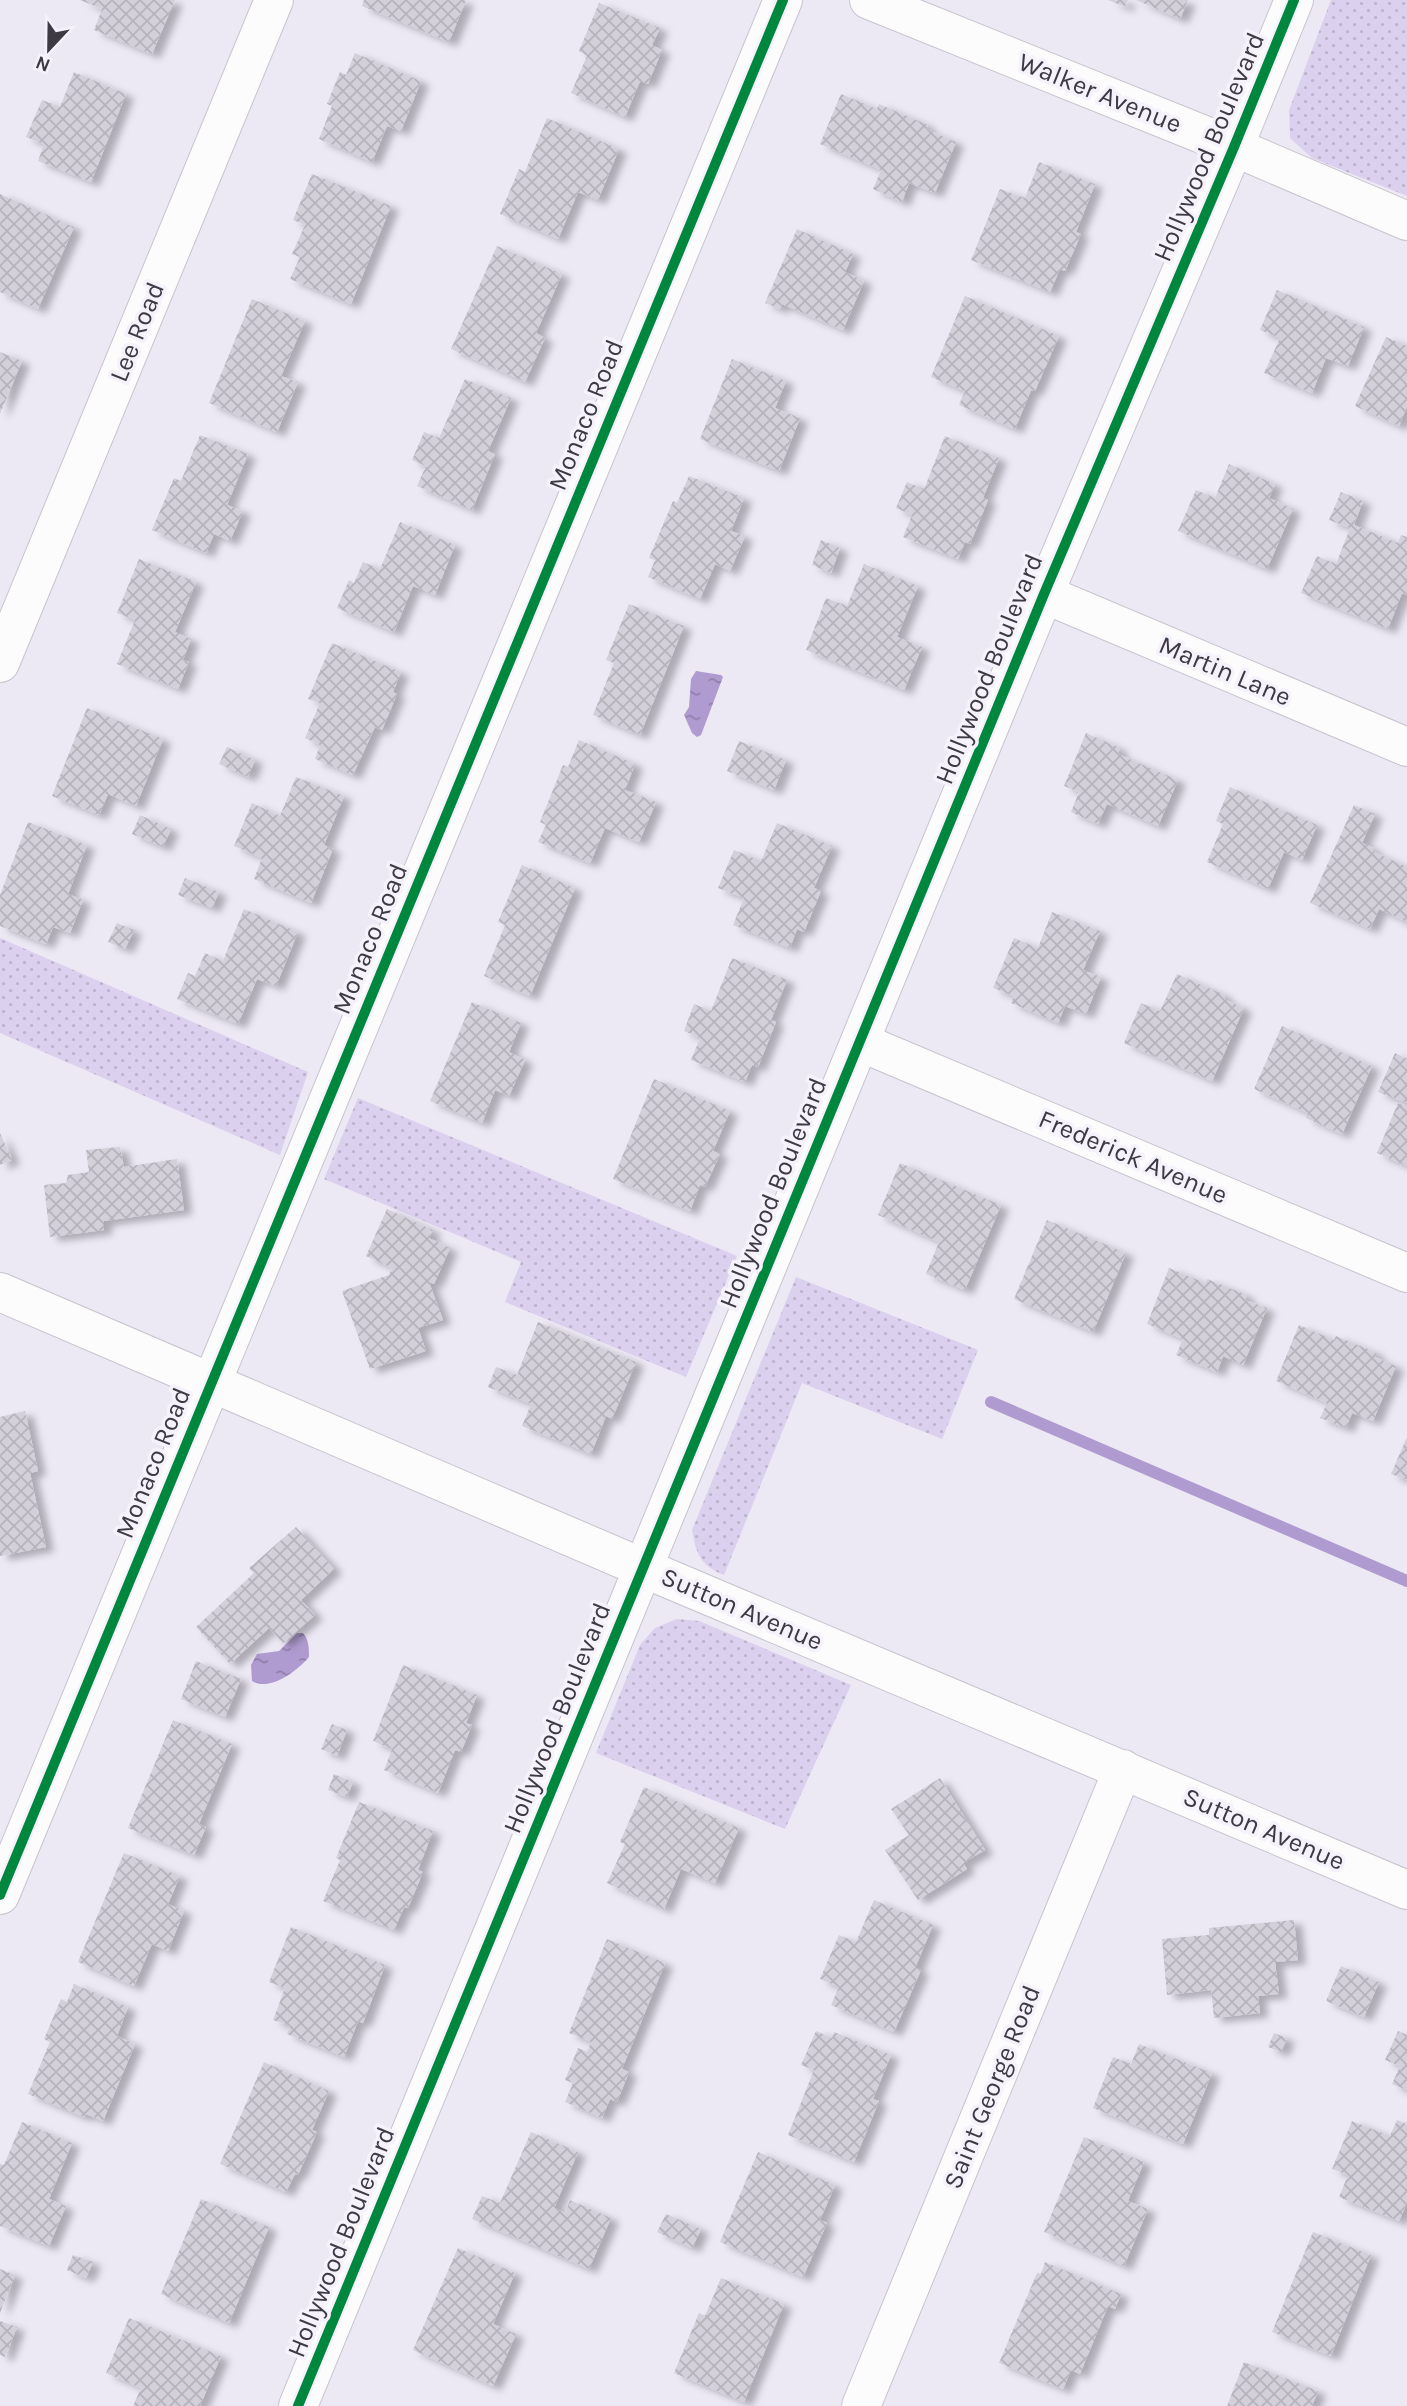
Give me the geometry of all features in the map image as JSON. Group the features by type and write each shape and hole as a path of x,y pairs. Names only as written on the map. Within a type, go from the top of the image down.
{"street":[{"name":"Lee Road","path":"0,663 274,0"},
{"name":"Monaco Road","path":"0,1895 783,0"},
{"name":"Walker Avenue","path":"869,0 1234,147 1407,221"},
{"name":"Hollywood Boulevard","path":"298,2406 1044,594 1294,0"},
{"name":"Martin Lane","path":"1044,594 1407,747"},
{"name":"Frederick Avenue","path":"860,1042 1407,1272"},
{"name":"Sutton Avenue","path":"0,1292 643,1568 1407,1889"},
{"name":"Saint George Road","path":"861,2406 1123,1769"}],"shaded area":[{"path":"1331,0 1407,0 1407,196 1312,158 1290,138 1289,110"},
{"path":"0,938 308,1072 280,1155 0,1033"},
{"path":"358,1098 737,1256 686,1377 505,1302 521,1262 324,1179"},
{"path":"796,1277 978,1350 942,1439 802,1383 724,1575 710,1568 701,1558 692,1530"},
{"path":"677,1619 699,1621 851,1685 785,1829 596,1753 640,1645 655,1628"}],"water":[{"path":"696,671 723,677 701,735 697,737 692,733 684,715 689,707 691,679"},
{"path":"297,1633 303,1633 308,1644 309,1657 304,1663 275,1682 259,1684 252,1681 251,1665 257,1654 279,1651"}],"building":[{"path":"80,0 175,0 152,54 94,30 102,9"},
{"path":"364,0 466,0 449,42 362,6"},
{"path":"1108,0 1128,0 1125,7"},
{"path":"1136,0 1188,0 1180,19"},
{"path":"599,3 660,28 652,45 662,50 648,84 640,81 625,117 571,93 587,56 579,51"},
{"path":"355,53 421,81 401,131 387,126 372,162 319,139 332,106 327,104 340,72 346,75"},
{"path":"74,72 126,94 91,182 38,161 44,144 26,137 42,100 60,107"},
{"path":"841,94 877,109 879,104 928,125 926,129 956,142 935,193 909,183 902,202 873,189 881,170 820,144"},
{"path":"547,118 619,149 598,200 578,192 558,239 500,214 519,169 525,172"},
{"path":"1039,162 1095,184 1076,232 1081,234 1065,271 1060,269 1050,292 971,260 1000,189 1025,198"},
{"path":"312,174 391,206 351,304 290,279 300,257 292,254 305,225 293,220"},
{"path":"0,194 74,227 38,309 0,292"},
{"path":"797,229 853,254 845,272 864,281 843,330 782,304 780,309 765,303"},
{"path":"497,246 562,274 536,333 545,338 525,382 451,349"},
{"path":"1277,290 1364,327 1348,366 1326,358 1312,393 1264,373 1280,338 1260,330"},
{"path":"965,296 1059,336 1035,391 1031,390 1015,429 959,405 965,391 931,377"},
{"path":"252,299 305,321 281,376 298,382 277,432 209,403"},
{"path":"1386,337 1407,346 1407,407 1399,426 1355,406"},
{"path":"0,352 22,361 0,414"},
{"path":"732,359 786,381 775,408 800,418 779,471 700,439"},
{"path":"465,379 511,398 488,451 495,454 472,510 417,486 426,466 412,460 424,432 439,438"},
{"path":"200,435 248,454 227,505 243,511 230,541 214,534 206,553 152,530 174,478 181,481"},
{"path":"945,436 999,458 983,498 988,500 970,544 965,542 958,559 903,537 912,515 896,508 907,482 924,489"},
{"path":"1229,464 1275,484 1269,498 1293,509 1267,569 1178,531 1196,490 1215,498"},
{"path":"689,476 744,498 731,531 745,536 730,571 715,564 700,599 648,577 655,560 649,558 673,501 677,503"},
{"path":"1341,492 1363,501 1354,525 1398,543 1401,535 1407,537 1407,595 1402,593 1388,629 1301,593 1317,556 1336,564 1350,528 1329,520"},
{"path":"400,522 455,545 435,595 413,586 394,632 337,608 349,580 354,583 363,562 380,569"},
{"path":"821,540 840,548 831,573 812,565"},
{"path":"139,559 196,582 175,632 191,639 183,660 189,662 178,689 117,664 135,620 117,613"},
{"path":"864,564 918,586 897,637 922,647 904,690 806,650 826,598 847,606"},
{"path":"629,604 684,626 640,735 593,715 614,663 606,660"},
{"path":"332,643 401,672 393,692 397,694 382,730 375,727 353,775 315,759 320,745 305,738 320,703 308,699"},
{"path":"87,708 163,739 136,806 108,794 99,815 52,796"},
{"path":"1086,733 1120,748 1118,754 1178,780 1158,826 1107,804 1098,824 1071,812 1079,792 1064,786"},
{"path":"579,740 635,764 625,790 656,802 639,842 605,828 590,863 538,842 546,825 540,822 563,765 568,767"},
{"path":"739,741 786,760 774,790 727,771"},
{"path":"227,747 255,760 248,777 219,764"},
{"path":"296,777 344,796 324,845 333,849 311,903 254,879 262,858 234,846 252,803 280,816"},
{"path":"1230,787 1317,825 1302,860 1284,852 1268,889 1207,862 1223,824 1216,821"},
{"path":"1354,805 1375,814 1362,843 1374,848 1372,851 1407,867 1407,922 1379,909 1370,929 1310,903"},
{"path":"140,815 171,829 163,847 132,834"},
{"path":"28,822 87,845 68,894 83,900 70,933 53,927 46,944 0,926 0,895"},
{"path":"777,823 832,846 814,888 821,891 804,932 797,929 790,948 733,925 744,898 718,888 734,850 761,861"},
{"path":"522,865 575,888 530,996 484,976 505,925 498,922"},
{"path":"185,878 219,892 212,908 178,895"},
{"path":"244,909 298,932 276,986 257,979 238,1024 177,999 188,973 195,976 205,953 223,961"},
{"path":"1052,912 1100,931 1083,970 1101,977 1086,1014 1065,1006 1058,1023 1011,1003 1014,996 993,988 1014,938 1038,948"},
{"path":"117,923 134,930 125,949 108,942"},
{"path":"732,958 787,980 771,1020 776,1022 758,1067 752,1065 745,1082 691,1060 700,1038 684,1031 694,1004 711,1011"},
{"path":"1177,974 1225,995 1224,999 1244,1008 1212,1081 1124,1043 1141,1003 1160,1011"},
{"path":"472,1002 521,1023 509,1052 525,1060 509,1096 495,1090 482,1123 430,1101"},
{"path":"1282,1026 1372,1066 1342,1134 1306,1118 1308,1113 1254,1089"},
{"path":"1395,1053 1407,1059 1407,1103 1378,1092"},
{"path":"654,1079 730,1111 713,1151 720,1154 705,1187 700,1185 690,1211 613,1179"},
{"path":"1398,1103 1407,1107 1407,1166 1377,1153"},
{"path":"0,1133 12,1160 0,1165"},
{"path":"120,1147 124,1167 177,1159 184,1210 104,1221 104,1230 50,1237 44,1185 66,1183 68,1175 89,1172 86,1150"},
{"path":"900,1163 1001,1205 965,1290 926,1274 939,1242 878,1215"},
{"path":"387,1209 433,1230 429,1238 450,1248 434,1284 429,1282 443,1320 418,1328 426,1351 370,1369 342,1291 389,1275 392,1268 366,1256"},
{"path":"1047,1220 1126,1253 1093,1332 1014,1299"},
{"path":"1169,1268 1205,1283 1207,1279 1247,1295 1245,1300 1267,1308 1243,1365 1223,1356 1217,1372 1176,1355 1183,1339 1147,1324"},
{"path":"538,1322 636,1362 612,1419 606,1416 591,1454 522,1426 531,1404 488,1387 496,1367 517,1375"},
{"path":"1299,1325 1334,1340 1336,1336 1377,1353 1375,1357 1396,1366 1373,1421 1352,1413 1346,1428 1320,1418 1327,1403 1276,1381"},
{"path":"25,1411 38,1471 30,1473 46,1547 0,1556 0,1417"},
{"path":"1407,1437 1407,1480 1391,1474"},
{"path":"296,1527 334,1569 301,1600 315,1615 283,1643 269,1628 230,1664 196,1627 254,1573 249,1568"},
{"path":"196,1661 241,1679 225,1717 181,1699"},
{"path":"403,1665 477,1695 466,1723 472,1725 461,1752 455,1750 438,1793 384,1770 392,1749 373,1741"},
{"path":"173,1720 232,1744 199,1824 206,1827 194,1855 128,1828"},
{"path":"332,1724 347,1730 337,1756 321,1749"},
{"path":"334,1774 353,1782 347,1797 328,1790"},
{"path":"940,1778 985,1850 963,1863 967,1869 918,1900 885,1850 909,1835 891,1809"},
{"path":"644,1787 739,1828 715,1883 681,1869 664,1909 607,1883 625,1844 620,1842"},
{"path":"359,1802 433,1831 418,1870 423,1872 408,1908 404,1907 394,1930 323,1901 340,1860 336,1858"},
{"path":"124,1853 180,1876 168,1904 184,1911 168,1951 152,1944 134,1986 78,1962"},
{"path":"874,1900 933,1925 915,1968 921,1970 894,2032 831,2005 839,1987 820,1979 839,1935 856,1942"},
{"path":"1294,1920 1298,1960 1275,1962 1279,1994 1258,1996 1260,2013 1214,2018 1211,1990 1167,1995 1162,1939 1209,1935 1209,1928"},
{"path":"291,1927 385,1965 363,2023 358,2021 344,2057 287,2034 290,2026 273,2020 285,1988 269,1982"},
{"path":"607,1939 665,1963 622,2069 629,2072 617,2102 610,2099 602,2118 565,2102 573,2083 565,2080 578,2048 587,2052 591,2042 569,2033"},
{"path":"1341,1966 1379,1982 1364,2017 1326,2001"},
{"path":"74,1984 128,2007 117,2036 135,2044 103,2121 86,2114 84,2117 28,2094 50,2042 44,2039 61,1999 67,2002"},
{"path":"816,2031 832,2038 834,2032 891,2055 873,2099 879,2101 854,2162 788,2135 814,2070 801,2065"},
{"path":"1398,2031 1407,2035 1407,2090 1392,2084 1400,2066 1385,2060"},
{"path":"1274,2033 1287,2038 1281,2052 1268,2047"},
{"path":"1139,2044 1212,2073 1183,2144 1093,2108 1113,2057 1131,2064"},
{"path":"264,2062 329,2091 312,2130 317,2132 298,2175 295,2174 286,2192 220,2164"},
{"path":"1397,2120 1407,2124 1407,2203 1399,2221 1339,2197 1348,2175 1332,2169 1352,2121 1390,2136"},
{"path":"22,2122 72,2143 49,2199 66,2206 49,2246 0,2226 0,2164 4,2165"},
{"path":"531,2132 578,2152 554,2208 565,2213 570,2200 611,2218 589,2269 472,2219 482,2196 500,2203"},
{"path":"1084,2137 1144,2162 1128,2201 1148,2209 1124,2266 1044,2232"},
{"path":"758,2152 835,2185 820,2220 827,2223 803,2277 720,2242"},
{"path":"201,2199 269,2227 229,2323 161,2294"},
{"path":"666,2214 701,2229 692,2248 657,2232"},
{"path":"1313,2232 1371,2255 1331,2356 1272,2332"},
{"path":"458,2248 515,2273 493,2324 516,2334 493,2386 413,2350"},
{"path":"73,2255 93,2262 86,2278 67,2270"},
{"path":"1045,2262 1121,2294 1115,2309 1108,2306 1080,2374 1071,2370 1063,2389 999,2363 1037,2273 1041,2274"},
{"path":"0,2269 15,2275 0,2313"},
{"path":"721,2278 784,2304 744,2402 674,2373 699,2313 705,2316"},
{"path":"129,2318 221,2356 200,2406 133,2406 141,2388 106,2373"},
{"path":"0,2321 17,2327 5,2357 0,2355"},
{"path":"1244,2362 1318,2391 1312,2406 1227,2406"}],"waterway":[{"path":"991,1402 1407,1581"}],"cycle path":[{"path":"0,1895 783,0"},
{"path":"298,2406 1044,594 1294,0"}]}
